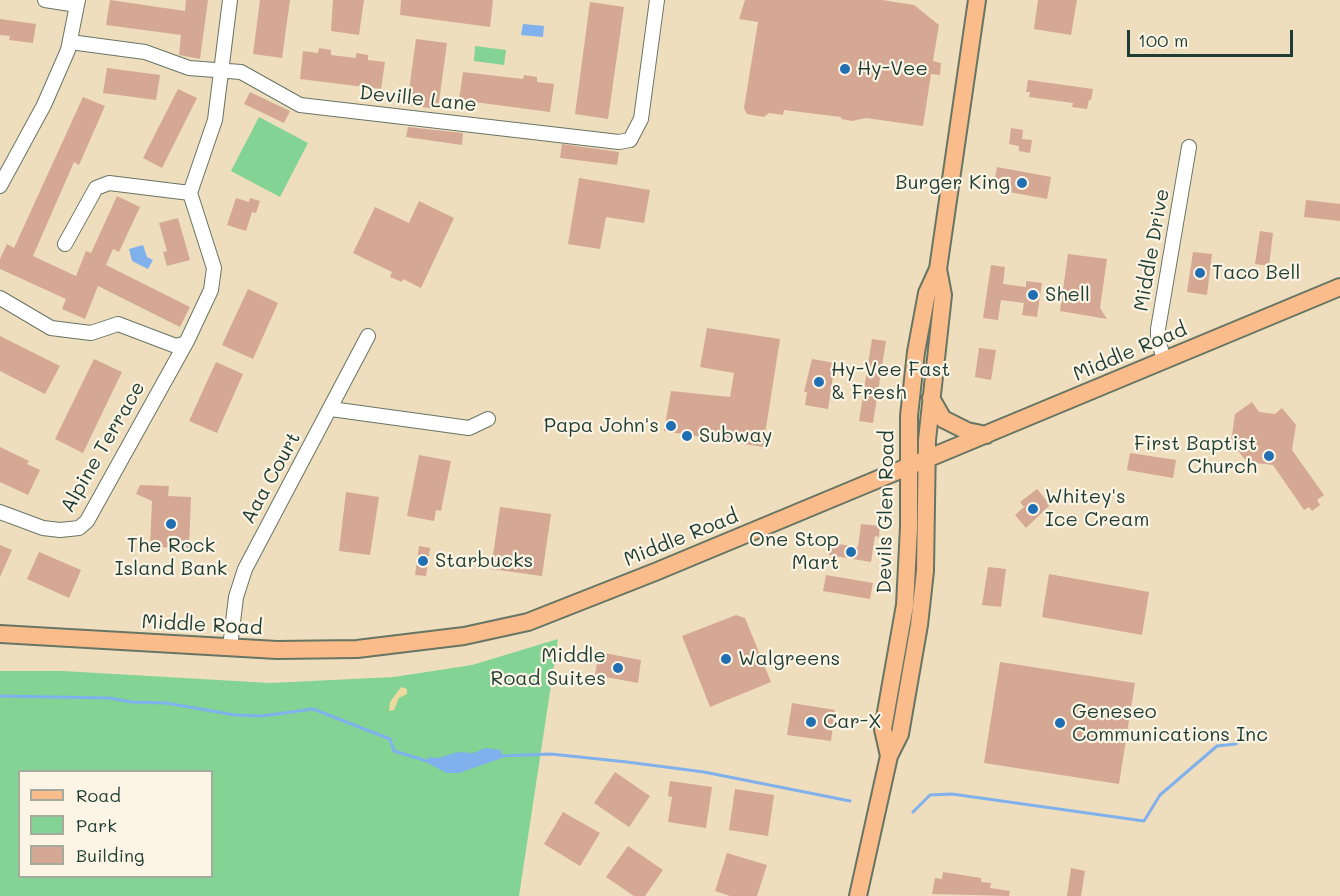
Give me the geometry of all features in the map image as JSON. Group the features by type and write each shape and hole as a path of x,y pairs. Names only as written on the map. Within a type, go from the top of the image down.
{"main road":[{"name":"Devils Glen Road","path":"889,756 883,729 905,605 909,416 916,352 927,293 938,269 977,0"},
{"name":"Devils Glen Road","path":"858,896 889,756 900,734 920,625 925,562 931,398 943,295 938,269"},
{"name":"Middle Road","path":"0,634 277,650 357,649 464,636 528,622 909,467 1340,287"},
{"path":"931,398 943,419 967,431 986,435"}],"street":[{"path":"0,186 4,168 44,105 70,42 78,2 45,0"},
{"path":"65,244 96,188 109,183 190,193 215,120 230,0"},
{"name":"Deville Lane","path":"70,42 145,52 189,68 241,72 300,105 618,142 630,140 641,119 657,0"},
{"name":"Middle Drive","path":"1164,359 1158,340 1158,329 1189,147"},
{"name":"Alpine Terrace","path":"0,512 43,528 60,531 79,528 87,521 212,290 214,268 190,193"},
{"path":"2,303 51,328 91,333 118,324 176,346 183,344"},
{"name":"Aaa Court","path":"230,647 236,597 245,568 368,336"},
{"path":"331,409 469,428 488,419"}],"green space":[{"path":"475,46 506,50 504,65 474,61"},
{"path":"259,117 308,143 280,197 231,171"},
{"path":"558,639 519,896 0,896 0,671 63,671 270,683 394,677 472,665"}],"sand":[{"path":"401,687 407,689 407,694 399,698 394,710 389,711 390,702"}],"water":[{"path":"523,24 544,26 543,37 521,35"},
{"path":"143,245 147,257 153,260 148,269 132,261 129,249"},
{"path":"485,748 501,750 502,758 459,773 446,773 428,763 428,757 438,758 458,752 474,753"}],"building":[{"path":"110,0 185,11 186,0 208,0 200,59 179,55 181,35 106,25"},
{"path":"260,0 290,0 282,58 253,54"},
{"path":"333,0 364,0 359,35 331,31"},
{"path":"401,0 493,0 490,27 400,15"},
{"name":"Hy-Vee","path":"745,0 882,0 914,5 939,25 933,61 941,63 940,75 931,74 923,126 866,118 852,121 841,119 841,117 784,110 783,115 769,113 764,117 747,114 744,108 758,22 739,19"},
{"path":"1038,0 1077,0 1071,35 1034,29"},
{"path":"590,2 624,7 608,119 575,114"},
{"path":"0,19 36,24 33,43 9,40 10,36 0,35"},
{"path":"416,39 447,43 438,109 407,105"},
{"path":"319,48 331,50 331,55 356,58 356,53 368,55 368,60 385,62 381,89 300,79 303,51 318,53"},
{"path":"107,68 160,75 156,100 103,93"},
{"path":"463,72 523,79 524,75 537,77 537,82 554,84 550,112 459,100"},
{"path":"1028,80 1093,89 1091,100 1089,100 1087,109 1072,107 1073,103 1029,97 1030,92 1026,92"},
{"path":"178,89 197,98 162,168 143,158"},
{"path":"250,92 290,111 284,123 244,104"},
{"path":"83,97 105,106 79,165 74,162 33,256 76,276 86,251 91,253 117,196 140,207 119,252 113,249 106,265 190,307 180,327 98,286 85,319 62,309 66,299 0,269 0,259 7,244 14,248"},
{"path":"408,127 463,133 462,145 406,137"},
{"path":"1011,128 1023,130 1022,139 1032,140 1030,153 1019,151 1019,146 1009,144"},
{"path":"562,144 619,152 617,165 560,158"},
{"name":"Burger King","path":"997,167 1051,177 1047,199 993,189"},
{"path":"579,178 650,190 644,223 606,217 600,249 568,244"},
{"path":"236,198 249,202 250,198 260,201 256,213 252,212 246,231 227,225"},
{"path":"1306,200 1340,204 1340,221 1304,217"},
{"path":"419,201 454,218 421,288 403,279 402,282 390,277 392,272 353,253 375,207 409,223"},
{"path":"178,218 190,260 167,266 163,252 167,251 159,223"},
{"path":"1260,231 1273,233 1269,266 1255,264"},
{"name":"Taco Bell","path":"1193,252 1212,254 1207,295 1187,292"},
{"path":"1068,254 1107,259 1100,308 1107,319 1060,311"},
{"name":"Shell","path":"991,265 1005,267 1003,284 1026,287 1026,281 1042,283 1037,317 1022,315 1024,303 1001,300 998,320 983,318"},
{"path":"248,289 278,303 253,359 222,345"},
{"path":"707,328 780,339 763,447 664,431 671,391 730,397 734,373 700,367"},
{"path":"0,336 60,366 45,394 0,371"},
{"path":"872,339 886,341 873,423 859,421"},
{"path":"979,348 996,350 991,380 975,377"},
{"path":"94,359 122,372 83,453 55,439"},
{"name":"Hy-Vee Fast & Fresh","path":"812,359 835,363 828,409 805,405 807,392 804,392"},
{"path":"216,362 243,374 217,433 189,421"},
{"name":"First Baptist Church","path":"1252,402 1259,412 1275,414 1282,408 1296,425 1292,450 1324,495 1317,500 1320,505 1312,511 1309,507 1304,510 1273,465 1247,462 1231,442 1235,414"},
{"path":"0,447 29,461 27,464 40,470 28,495 0,482"},
{"path":"1130,453 1176,460 1173,478 1127,470"},
{"path":"419,455 451,461 441,511 436,510 434,521 407,516"},
{"name":"The Rock Island Bank","path":"140,485 169,486 168,496 191,497 189,548 150,547 152,501 136,494"},
{"name":"Whitey's Ice Cream","path":"1037,489 1050,505 1026,528 1015,515 1024,507 1020,502"},
{"path":"346,492 379,497 370,555 339,551"},
{"path":"500,507 551,514 542,576 491,569"},
{"path":"861,524 880,526 879,537 875,536 871,562 829,555 831,543 858,547"},
{"path":"0,545 12,550 0,577"},
{"name":"Starbucks","path":"419,546 430,548 426,576 415,575"},
{"path":"39,552 81,570 69,598 27,579"},
{"path":"988,567 1006,569 1001,607 982,605"},
{"path":"1049,574 1149,592 1142,635 1042,617"},
{"path":"826,575 873,583 870,599 823,591"},
{"name":"Walgreens","path":"736,615 745,618 771,682 710,707 682,636"},
{"name":"Middle Road Suites","path":"599,652 641,660 638,683 595,675"},
{"name":"Geneseo Communications Inc","path":"1000,662 1135,683 1119,784 984,763"},
{"name":"Car-X","path":"792,703 835,710 831,741 787,735"},
{"path":"615,772 650,796 629,827 594,803"},
{"path":"670,781 712,787 706,828 668,822 672,797 668,796"},
{"path":"735,789 774,795 768,836 729,830"},
{"path":"563,812 600,833 580,866 544,844"},
{"path":"628,846 663,870 645,896 634,896 606,877"},
{"path":"727,853 767,865 757,896 730,896 715,891"},
{"path":"1071,868 1085,871 1081,896 1067,896"},
{"path":"943,872 981,878 981,882 991,883 990,888 1010,891 1009,896 932,894 935,878 942,879"}],"waterway":[{"path":"0,696 109,698 132,702 166,703 235,715 262,716 313,709 390,739 394,751 430,762"},
{"path":"913,812 930,795 952,794 1144,821 1160,795 1217,746 1236,744 1248,730"},
{"path":"499,756 551,754 627,762 704,772 850,801"}],"place":[{"name":"Hy-Vee","path":"845,69"},
{"name":"Burger King","path":"1022,183"},
{"name":"Taco Bell","path":"1200,273"},
{"name":"Shell","path":"1033,295"},
{"name":"Hy-Vee Fast & Fresh","path":"819,382"},
{"name":"Papa John's","path":"671,426"},
{"name":"Subway","path":"687,436"},
{"name":"First Baptist Church","path":"1269,456"},
{"name":"Whitey's Ice Cream","path":"1033,509"},
{"name":"The Rock Island Bank","path":"171,524"},
{"name":"One Stop Mart","path":"851,552"},
{"name":"Starbucks","path":"423,561"},
{"name":"Walgreens","path":"726,659"},
{"name":"Middle Road Suites","path":"618,668"},
{"name":"Car-X","path":"811,722"},
{"name":"Geneseo Communications Inc","path":"1060,723"}]}
